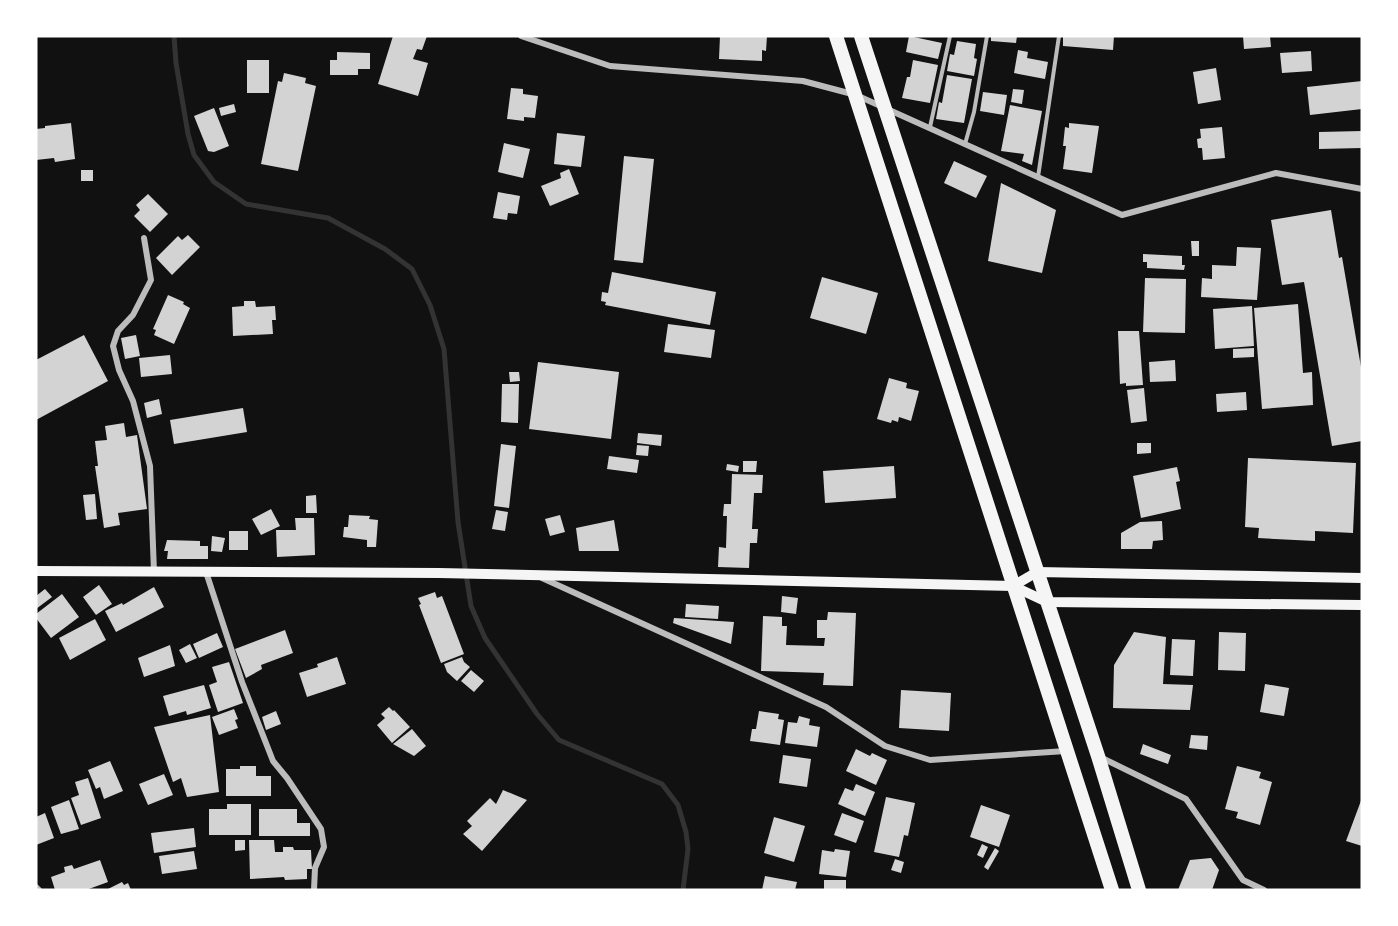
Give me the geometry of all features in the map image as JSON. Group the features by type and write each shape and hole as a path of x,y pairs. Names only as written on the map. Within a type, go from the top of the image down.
{"highway":[{"path":"836,36 1066,751 1113,890"},
{"path":"861,36 1098,756 1139,890"}],"main road":[{"path":"36,571 439,573 1013,586 1047,602 1362,605"},
{"path":"1013,586 1037,572 1362,578"}],"street":[{"path":"521,36 610,66 803,81 856,95 1122,215 1276,173 1362,189"},
{"path":"144,238 151,280 133,315 118,331 113,346 119,370 133,401 150,466 154,572"},
{"path":"206,572 242,682 273,761 321,829 324,847 315,868 314,890"},
{"path":"536,575 826,707 885,746 930,760 1066,751"},
{"path":"1098,756 1186,799 1243,880 1264,890"}],"lane":[{"path":"929,128 950,36"},
{"path":"965,144 974,112 987,36"},
{"path":"1038,177 1059,36"}],"building":[{"path":"393,36 427,36 422,50 417,49 413,59 428,63 418,96 378,84"},
{"path":"720,36 767,36 766,51 762,50 762,61 719,59"},
{"path":"909,36 942,43 938,59 906,52"},
{"path":"991,36 1017,36 1016,43 991,41"},
{"path":"1063,36 1114,36 1113,50 1063,46"},
{"path":"1243,36 1270,36 1271,47 1244,49"},
{"path":"957,41 976,44 974,58 977,59 974,76 947,71 950,54 954,55"},
{"path":"1018,50 1028,52 1027,58 1048,62 1045,79 1014,73"},
{"path":"1311,51 1312,71 1282,73 1280,53"},
{"path":"337,52 370,53 370,69 358,69 358,75 330,75 330,60 337,60"},
{"path":"247,60 269,60 269,93 247,93"},
{"path":"913,60 938,65 930,103 902,98 907,77 910,77"},
{"path":"1216,68 1221,100 1198,104 1193,72"},
{"path":"284,73 306,78 305,83 316,86 298,171 261,164 278,81 282,82"},
{"path":"947,75 972,79 964,123 936,119 939,102 942,103"},
{"path":"1362,81 1362,109 1310,115 1307,87"},
{"path":"511,88 523,89 523,94 538,96 535,118 524,117 524,121 507,119"},
{"path":"1013,89 1024,90 1022,104 1011,102"},
{"path":"983,92 1007,95 1004,115 980,111"},
{"path":"234,104 236,112 221,116 219,108"},
{"path":"1010,105 1042,111 1032,165 1022,161 1024,154 1001,151"},
{"path":"214,108 229,146 214,152 208,151 194,116"},
{"path":"71,123 75,159 55,162 54,158 36,160 36,129"},
{"path":"1069,123 1099,126 1092,173 1063,169 1066,146 1063,146 1065,127 1069,128"},
{"path":"1222,127 1225,158 1203,160 1202,148 1198,148 1197,139 1201,138 1200,129"},
{"path":"1362,131 1362,148 1319,149 1319,132"},
{"path":"557,133 585,136 581,167 554,164"},
{"path":"504,143 530,149 523,178 498,172"},
{"path":"624,156 654,159 643,263 614,260"},
{"path":"954,161 987,176 976,198 944,183"},
{"path":"569,169 579,194 550,206 541,186 561,178 560,173"},
{"path":"81,170 93,170 93,181 81,181"},
{"path":"1001,183 1056,210 1042,273 988,261"},
{"path":"498,192 520,196 517,214 508,213 507,220 493,218"},
{"path":"148,194 168,214 150,232 134,216 140,210 136,205"},
{"path":"1331,210 1339,258 1342,257 1362,373 1362,441 1332,446 1304,282 1282,285 1271,220"},
{"path":"188,235 200,247 172,275 156,258 178,236 182,240"},
{"path":"1191,241 1199,241 1199,256 1192,256"},
{"path":"1237,247 1261,248 1257,300 1201,297 1202,278 1212,279 1212,265 1236,266"},
{"path":"1143,254 1182,256 1184,270 1147,268 1147,262 1143,262"},
{"path":"612,272 716,292 710,325 605,305 606,302 601,301 602,292 608,293"},
{"path":"822,277 878,293 866,334 810,318"},
{"path":"1145,278 1186,279 1185,333 1143,332"},
{"path":"168,295 184,302 183,304 190,308 174,344 154,335 156,330 153,329"},
{"path":"244,301 255,301 256,307 275,306 276,320 272,320 273,334 233,336 232,307 244,306"},
{"path":"1298,304 1303,373 1312,372 1313,405 1262,409 1254,308"},
{"path":"1252,306 1254,346 1215,349 1213,309"},
{"path":"668,324 715,330 711,358 664,352"},
{"path":"1118,331 1139,331 1143,385 1120,384"},
{"path":"84,335 108,381 36,420 36,360"},
{"path":"136,335 140,356 125,359 121,338"},
{"path":"1254,348 1254,357 1233,358 1233,349"},
{"path":"170,355 172,374 141,377 139,358"},
{"path":"1175,360 1176,381 1150,382 1149,362"},
{"path":"538,362 619,372 611,439 529,429"},
{"path":"509,372 519,372 520,381 510,382"},
{"path":"889,378 907,383 906,388 919,391 911,421 899,417 898,422 892,420 891,423 877,419"},
{"path":"502,384 519,384 518,423 501,422"},
{"path":"1144,388 1147,421 1131,423 1127,390"},
{"path":"1246,392 1247,410 1217,412 1216,394"},
{"path":"159,399 162,414 147,418 144,403"},
{"path":"243,408 247,432 174,444 170,420"},
{"path":"124,423 126,437 137,435 147,509 118,513 120,525 104,528 95,466 98,466 95,441 107,440 105,426"},
{"path":"638,433 662,435 661,446 637,443"},
{"path":"1137,443 1151,443 1151,453 1137,454"},
{"path":"501,444 516,446 509,508 494,506"},
{"path":"637,445 649,446 648,456 636,455"},
{"path":"609,456 639,460 637,473 607,469"},
{"path":"1248,458 1356,463 1353,533 1315,531 1315,541 1258,538 1259,528 1245,527"},
{"path":"743,461 757,461 756,472 743,472"},
{"path":"727,464 739,466 738,472 726,470"},
{"path":"894,466 896,498 825,503 823,471"},
{"path":"1177,467 1180,481 1176,482 1181,509 1141,518 1133,476"},
{"path":"732,474 763,475 762,493 754,493 752,529 758,529 757,543 750,543 749,568 718,567 719,547 726,548 727,516 723,516 724,504 731,504"},
{"path":"95,494 97,519 86,520 83,495"},
{"path":"316,495 317,513 306,513 306,496"},
{"path":"271,509 280,526 261,535 252,519"},
{"path":"496,510 508,512 505,531 492,529"},
{"path":"349,515 370,516 369,519 378,520 376,547 367,547 367,540 343,537 344,527 348,527"},
{"path":"560,515 565,532 550,536 545,519"},
{"path":"295,518 314,518 315,555 277,557 276,530 296,530"},
{"path":"614,520 619,551 579,551 576,528"},
{"path":"1162,521 1163,540 1153,541 1152,549 1121,549 1121,533 1140,522"},
{"path":"229,531 248,531 248,550 229,550"},
{"path":"212,536 225,538 222,552 211,551"},
{"path":"167,540 200,541 200,546 208,546 208,559 167,559 168,551 164,551"},
{"path":"99,585 112,604 96,615 83,597"},
{"path":"154,587 164,607 116,632 105,611 122,603 123,605"},
{"path":"45,589 52,597 36,609 36,596"},
{"path":"435,592 437,598 442,596 464,654 441,663 418,598"},
{"path":"62,594 79,617 51,638 36,618 36,614"},
{"path":"782,596 798,598 796,614 781,612"},
{"path":"686,604 719,606 718,619 685,617"},
{"path":"828,612 856,613 853,686 823,685 824,673 761,671 763,616 782,617 782,626 787,626 786,645 824,646 825,638 817,638 817,620 827,620"},
{"path":"674,618 734,622 731,644 673,623"},
{"path":"95,619 106,640 70,660 59,638"},
{"path":"285,630 293,653 261,665 262,669 246,678 235,649"},
{"path":"1134,632 1166,637 1163,684 1193,685 1190,710 1113,708 1114,665"},
{"path":"1219,632 1246,633 1245,671 1218,670"},
{"path":"217,633 223,647 199,658 193,644"},
{"path":"1172,639 1195,640 1193,676 1170,675"},
{"path":"190,644 197,658 186,663 179,650"},
{"path":"170,645 175,666 144,677 138,658"},
{"path":"337,657 346,684 307,697 299,673 318,667 317,664"},
{"path":"462,657 470,667 457,681 447,672 444,664"},
{"path":"229,662 243,703 218,712 209,685 217,682 212,667"},
{"path":"471,670 484,681 474,692 461,681"},
{"path":"1265,684 1289,688 1284,716 1260,712"},
{"path":"204,685 211,708 187,715 186,711 169,716 163,696"},
{"path":"901,690 951,693 949,731 899,728"},
{"path":"389,707 410,727 392,743 377,725 385,718 381,714"},
{"path":"234,709 238,719 235,720 238,728 219,735 212,717"},
{"path":"276,711 281,724 266,730 262,717"},
{"path":"759,711 779,714 778,719 784,720 780,745 750,741 752,729 756,729"},
{"path":"210,715 219,792 187,797 181,778 173,782 154,727"},
{"path":"799,716 810,719 809,725 820,727 817,747 785,743 788,722 797,723"},
{"path":"412,729 426,746 414,756 393,744"},
{"path":"1191,735 1208,736 1207,750 1189,748"},
{"path":"1143,744 1171,755 1168,764 1140,754"},
{"path":"856,749 870,756 872,753 887,760 876,785 846,771"},
{"path":"783,755 811,759 807,787 779,783"},
{"path":"110,761 123,791 104,799 100,787 96,789 88,770"},
{"path":"240,766 256,766 256,776 271,776 271,796 226,796 226,769 240,769"},
{"path":"1237,766 1261,772 1259,778 1272,782 1260,825 1236,818 1238,812 1225,809"},
{"path":"164,774 173,795 148,805 139,784"},
{"path":"88,778 101,818 81,825 71,798 79,795 75,782"},
{"path":"856,784 875,792 865,816 838,804 845,788 853,791"},
{"path":"503,790 527,800 482,851 463,834 472,826 467,821 490,798 496,804"},
{"path":"886,797 915,803 908,836 904,835 899,857 874,852"},
{"path":"1362,798 1362,846 1346,841"},
{"path":"69,800 79,829 61,834 51,807"},
{"path":"227,804 251,804 251,835 209,835 209,809 227,809"},
{"path":"981,805 1010,815 999,847 970,837"},
{"path":"259,809 297,809 297,823 310,823 310,836 259,836"},
{"path":"45,813 54,838 36,845 36,817"},
{"path":"842,813 864,821 856,843 834,835"},
{"path":"774,817 805,826 794,862 764,853"},
{"path":"194,828 196,847 154,853 151,833"},
{"path":"235,840 245,840 245,850 235,851"},
{"path":"249,840 274,840 275,852 283,852 283,847 293,847 294,850 311,850 312,869 307,869 307,879 285,880 284,877 250,879"},
{"path":"982,844 988,847 983,858 977,855"},
{"path":"995,848 999,851 988,870 984,867"},
{"path":"835,849 850,851 846,877 819,874 822,850 834,852"},
{"path":"194,851 197,869 162,874 159,856"},
{"path":"1211,858 1219,870 1212,890 1178,890 1190,860"},
{"path":"895,859 904,862 901,873 891,870"},
{"path":"100,860 108,882 86,890 55,890 51,877 65,872 64,867 72,865 74,869"},
{"path":"765,876 797,882 795,890 762,890"},
{"path":"824,880 846,880 846,890 824,890"},
{"path":"122,882 124,885 128,883 131,890 106,890"}],"waterway":[{"path":"174,36 176,63 188,134 194,155 214,182 246,204 328,218 385,249 412,269 430,305 444,349 458,522 471,606 485,638 537,714 559,740 662,784 678,805 686,832 688,849 683,890"}]}
